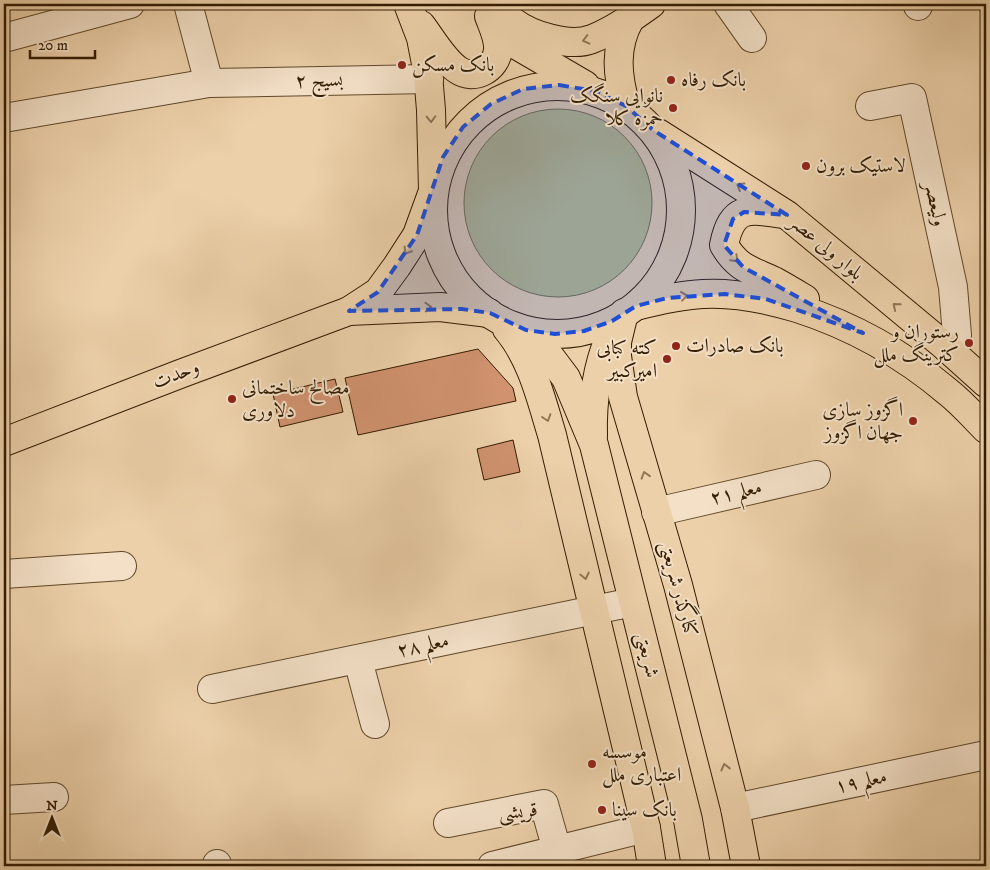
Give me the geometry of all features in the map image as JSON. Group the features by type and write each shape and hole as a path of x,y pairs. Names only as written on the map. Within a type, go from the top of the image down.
{"main road":[{"path":"488,8 529,31 562,41 578,42 591,40 630,19 651,4"},
{"path":"410,9 453,66 460,72 478,74 492,64 497,57 499,48 488,8"},
{"path":"488,8 502,32 518,46 595,91 626,106 653,130 672,161 681,196 680,231 672,259 656,284 630,309 612,330 602,358 594,405 594,445"},
{"path":"410,9 426,59 429,79 433,227 441,255 455,281 474,303 538,346 559,368 566,378 594,445"},
{"path":"626,106 619,76 618,46 630,19"},
{"path":"433,191 443,157 463,127 490,104 524,89 532,88 559,85 595,91"},
{"name":"بلوار ولی عصر","path":"653,130 787,215 986,383"},
{"name":"وحدت","path":"4,442 349,310 378,292 397,266 417,234 433,191"},
{"path":"787,215 756,210 744,212 732,220 727,230 724,245 732,258 743,267 775,282 898,355 949,392 986,429"},
{"path":"500,319 526,330 555,334 584,331 612,321 630,309 667,298 705,294 766,299 816,314 863,334"},
{"name":"وحدت","path":"349,310 440,307 500,319"},
{"name":"کنارگذر شریعتی","path":"630,309 618,342 619,374 632,431 678,586 735,808 746,866"},
{"path":"500,319 515,339 532,372 552,435 646,828 652,866"},
{"name":"شریعتی","path":"594,445 688,820 696,866"}],"street":[{"path":"4,38 130,4"},
{"path":"188,4 209,83"},
{"path":"728,4 752,38"},
{"name":"بسیج ۲","path":"4,118 209,83 429,79"},
{"name":"ولیعصر","path":"870,106 912,98 953,286 957,334 946,348"},
{"name":"معلم ۲۱","path":"656,512 816,475"},
{"path":"4,574 122,566"},
{"name":"معلم ۲۸","path":"212,689 633,602"},
{"path":"358,660 375,724"},
{"name":"معلم ۱۹","path":"735,808 986,755"},
{"path":"4,800 54,797"},
{"name":"قریشی","path":"448,823 544,804 557,850"},
{"path":"492,866 646,828"}],"highlighted area":[{"path":"559,85 595,91 626,106 653,130 787,215 744,212 733,219 724,245 743,267 863,333 766,299 725,294 667,298 636,306 612,321 584,331 555,334 526,330 490,313 462,309 349,311 378,292 417,235 443,157 463,127 491,104 523,89"}],"shaded area":[{"path":"558,109 585,113 602,120 624,137 641,159 648,176 652,203 648,230 641,247 624,269 602,286 585,293 558,297 531,293 514,286 492,269 475,247 468,230 464,203 468,176 475,159 492,137 514,120 531,113"}],"building":[{"path":"478,349 513,388 516,401 358,435 345,378"},
{"path":"335,379 343,412 280,427 273,394"},
{"path":"513,440 520,472 484,480 477,449"}],"place":[{"name":"بانک مسکن","path":"402,65"},
{"name":"بانک رفاه","path":"671,80"},
{"name":"نانوایی سنگک حمزه کلا","path":"673,108"},
{"name":"لاستیک برون","path":"806,166"},
{"name":"رستوران و کترینگ ملل","path":"969,343"},
{"name":"بانک صادرات","path":"676,346"},
{"name":"کته کبابی امیرکبیر","path":"667,359"},
{"name":"مصالح ساختمانی دلاوری","path":"232,399"},
{"name":"اگزوز سازی جهان اگزوز","path":"913,421"},
{"name":"موسسه اعتباری ملل","path":"592,764"},
{"name":"بانک سینا","path":"602,810"}]}
